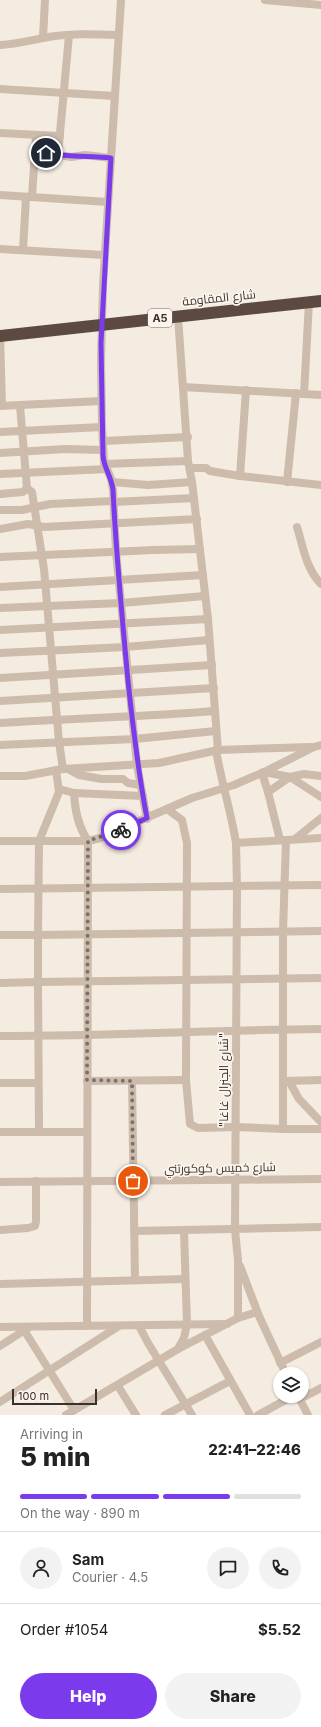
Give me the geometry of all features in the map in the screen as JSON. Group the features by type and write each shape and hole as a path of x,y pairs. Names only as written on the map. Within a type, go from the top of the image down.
{"highway":[{"name":"شارع المقاومة","path":"0,335 315,302"}],"street":[{"path":"44,38 45,0"},
{"path":"121,0 104,255 101,401 103,446 106,467 112,482 116,552 134,739 140,785 147,818"},
{"path":"270,0 321,5"},
{"path":"58,155 69,35"},
{"path":"0,45 25,43 44,38 69,35 118,35"},
{"path":"0,89 114,96"},
{"path":"0,132 36,136 60,136"},
{"path":"23,250 36,136"},
{"path":"35,151 71,157 85,155 111,158"},
{"path":"0,195 108,202"},
{"path":"0,249 104,255"},
{"path":"286,482 315,302"},
{"name":"\"شارع الجنرال غاغا\"","path":"178,316 189,465 208,619 214,688 217,750 223,788 230,811 236,843 235,1230 238,1260 238,1318"},
{"path":"0,335 1,406 101,401"},
{"path":"183,387 321,395"},
{"path":"240,476 246,390"},
{"path":"20,406 27,488 32,492 46,584 59,742 63,769 58,796 39,841 39,1131"},
{"path":"0,432 102,427"},
{"path":"0,453 103,446 188,437"},
{"path":"0,474 106,467 189,465 206,468 210,471 240,476 321,486"},
{"path":"112,482 148,486 192,482"},
{"path":"0,494 23,492 27,488"},
{"path":"0,510 34,508 58,503 194,498"},
{"path":"0,529 28,524 34,524 38,527 196,519"},
{"path":"297,527 307,562 311,571 321,584"},
{"path":"0,557 41,554 200,549"},
{"path":"0,587 203,575"},
{"path":"0,608 121,603 205,596"},
{"path":"0,630 208,619"},
{"path":"0,653 125,647 209,640"},
{"path":"0,678 54,676 212,665"},
{"path":"0,701 214,688"},
{"path":"0,723 57,719 132,717 215,711"},
{"path":"0,745 134,739 216,731"},
{"path":"0,776 25,776 63,769 137,765 172,760 217,750 318,746"},
{"path":"0,841 88,841 147,818 202,794 263,773 318,746"},
{"path":"63,769 79,775 102,779 123,779 128,783 140,785"},
{"path":"263,773 290,777 304,774 321,776"},
{"path":"263,773 283,840 283,1029 286,1081 283,1130"},
{"path":"268,792 290,777"},
{"path":"290,777 321,797"},
{"path":"59,789 74,793 142,796"},
{"path":"74,793 77,818 81,830 88,841 88,1036 86,1132 87,1326"},
{"path":"167,809 178,816 184,824 187,843 187,979 185,1031 189,1122 192,1126 198,1128 236,1127 283,1130 321,1129"},
{"path":"295,839 321,818"},
{"path":"236,843 321,838"},
{"path":"0,889 38,887 237,887 321,885"},
{"path":"0,935 321,931"},
{"path":"0,984 235,978 321,978"},
{"path":"0,1036 88,1036 185,1031 321,1029"},
{"path":"87,1080 186,1080"},
{"path":"286,1081 321,1080"},
{"path":"132,1081 135,1280"},
{"path":"286,1081 321,1122"},
{"path":"0,1083 38,1083"},
{"path":"0,1132 86,1132"},
{"name":"شارع خميس كوكورتني","path":"0,1182 321,1179"},
{"path":"0,1230 28,1228 34,1226 36,1221 36,1181"},
{"path":"134,1231 321,1227"},
{"path":"178,1349 184,1338 187,1324 184,1231"},
{"path":"238,1260 257,1312 282,1367"},
{"path":"0,1284 185,1279"},
{"path":"66,1415 118,1386 178,1349 238,1318 257,1312"},
{"path":"0,1327 27,1329 87,1326 227,1324"},
{"path":"0,1402 118,1326"},
{"path":"139,1326 184,1404 192,1415"},
{"path":"27,1329 74,1410"},
{"path":"0,1346 27,1329"},
{"path":"205,1335 250,1415"},
{"path":"280,1363 321,1342"},
{"path":"165,1415 230,1381"},
{"path":"118,1386 136,1415"},
{"path":"309,1392 321,1388"},
{"path":"258,1415 284,1403"},
{"path":"301,1403 308,1415"}],"way so far":[{"path":"121,830 88,841 87,1080 132,1081 133,1181"}],"route":[{"path":"46,153 71,157 85,155 111,158 104,255 101,343 103,456 104,464 112,482 113,490 116,552 132,717 137,765 147,818 121,830"}]}
